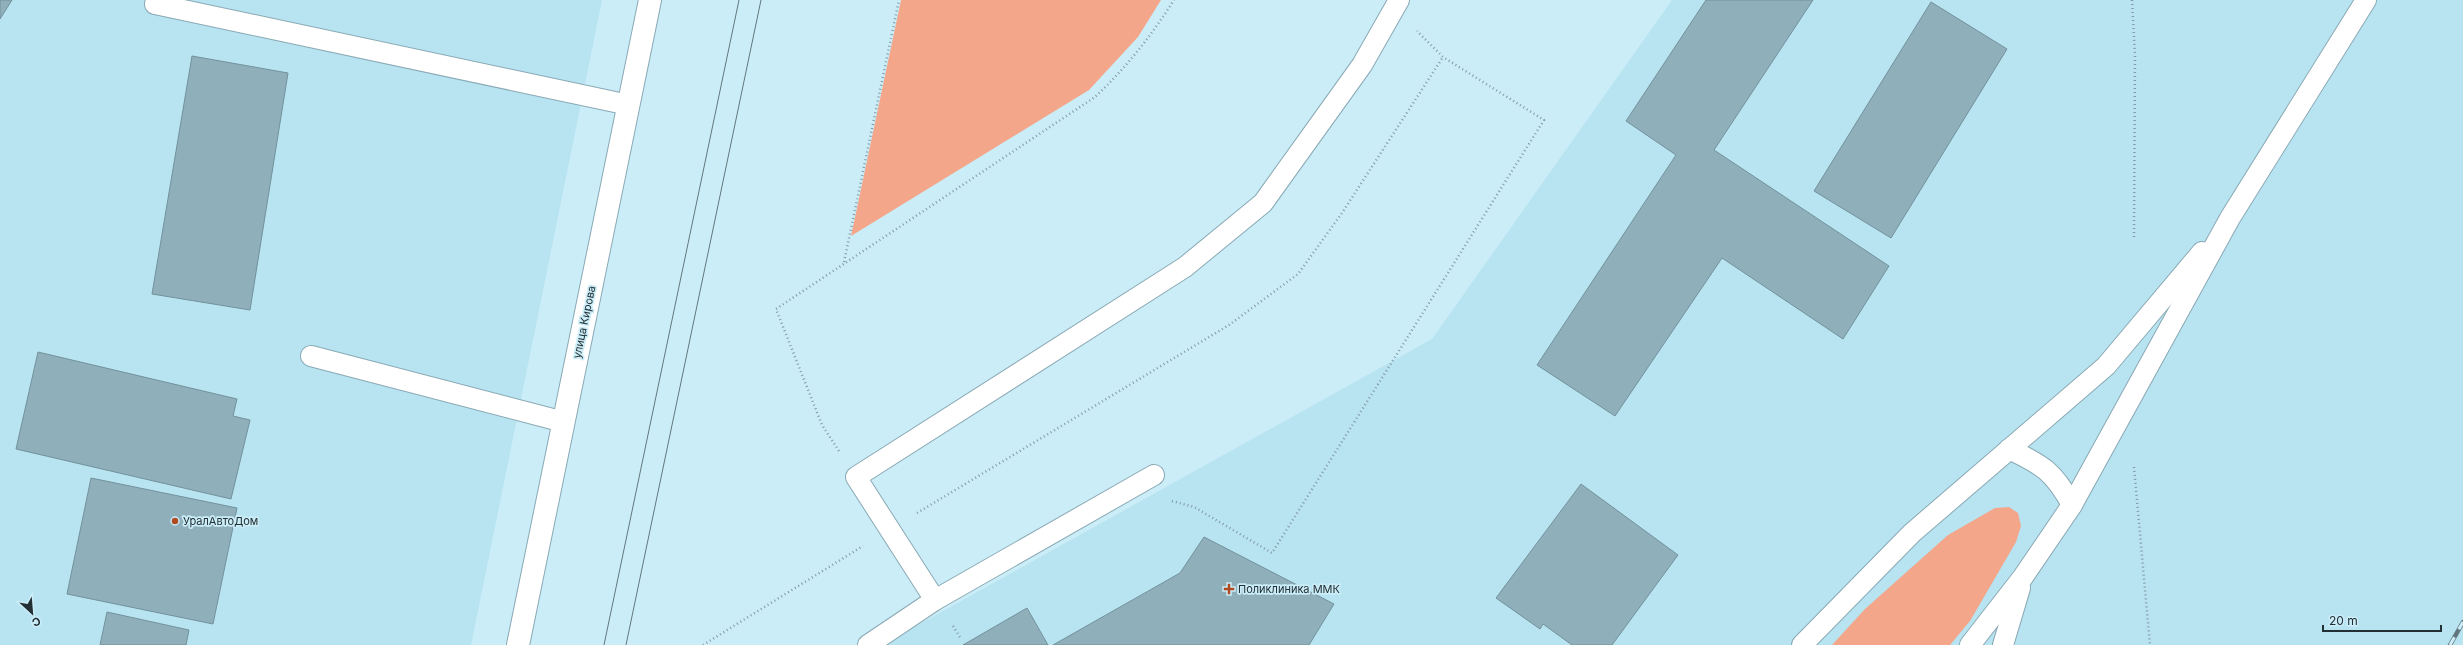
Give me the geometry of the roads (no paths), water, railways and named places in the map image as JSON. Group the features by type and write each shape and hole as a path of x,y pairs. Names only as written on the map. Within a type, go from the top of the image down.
{"main road":[{"name":"улица Кирова","path":"518,645 650,0"}],"lane":[{"path":"156,0 155,4 629,105"},
{"path":"1970,645 2023,577 2072,505 2230,218 2366,0"},
{"path":"935,600 856,476 1185,267 1263,203 1362,65 1396,5"},
{"path":"1802,645 1912,532 2106,366 2230,218"},
{"path":"311,356 564,422"},
{"path":"2009,449 2037,462 2058,481 2072,505"},
{"path":"868,645 935,600 1154,475"},
{"path":"2003,645 2023,577"}],"tram line":[{"path":"604,645 739,0"},
{"path":"626,645 761,0"}],"railway":[{"path":"2450,645 2463,622"}],"place":[{"name":"УралАвтоДом","path":"175,521"},
{"name":"Поликлиника ММК","path":"1229,589"}]}
